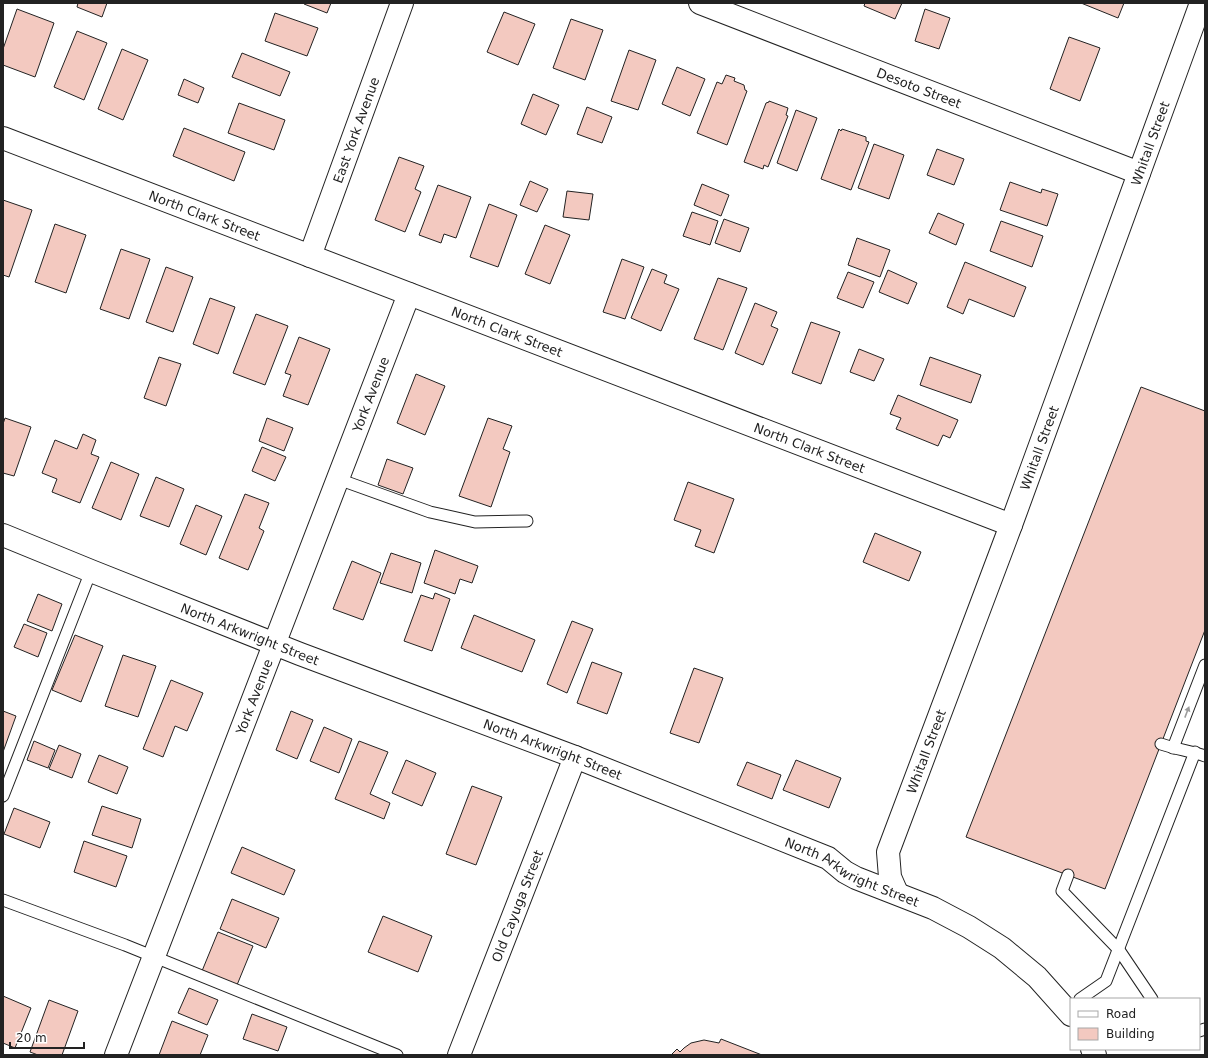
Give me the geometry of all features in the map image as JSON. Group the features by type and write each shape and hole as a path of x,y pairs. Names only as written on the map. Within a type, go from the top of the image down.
{"street":[{"name":"East York Avenue","path":"310,256 402,3"},
{"name":"Desoto Street","path":"700,3 1139,173"},
{"name":"Whitall Street","path":"897,893 890,877 888,852 1010,525 1201,3"},
{"name":"North Clark Street","path":"3,138 1010,525"},
{"name":"York Avenue","path":"116,1055 409,294"},
{"name":"North Arkwright Street","path":"3,535 274,643 575,757 828,858 845,872 856,878 933,908 970,927 995,944 1070,1005"},
{"name":"Old Cayuga Street","path":"459,1055 575,757"}],"lane":[{"path":"1201,3 1205,5"},
{"path":"338,479 430,512 475,522 526,521"},
{"path":"3,796 91,571"},
{"path":"1173,748 1205,665"},
{"path":"1084,998 1106,981 1200,754 1161,744"},
{"path":"1068,875 1062,891 1119,950 1151,998"},
{"path":"3,900 125,945 397,1055"}],"building":[{"path":"78,3 107,3 102,17 77,7"},
{"path":"331,3 327,13 304,4"},
{"path":"865,3 902,3 895,19 864,6"},
{"path":"1081,3 1124,3 1118,18"},
{"path":"17,9 54,23 35,77 3,65 3,49"},
{"path":"925,9 950,18 939,49 915,41"},
{"path":"504,12 535,24 518,65 487,52"},
{"path":"275,13 318,28 307,56 265,41"},
{"path":"571,19 603,30 585,80 553,68"},
{"path":"77,31 107,43 84,100 54,87"},
{"path":"1069,37 1100,48 1080,101 1050,89"},
{"path":"122,49 148,60 123,120 98,109"},
{"path":"629,50 656,60 638,110 611,101"},
{"path":"242,53 290,72 280,96 232,77"},
{"path":"677,67 705,79 690,116 662,104"},
{"path":"726,75 735,78 734,81 744,85 745,90 747,91 727,145 697,133 717,82 722,84"},
{"path":"184,79 204,88 198,103 178,95"},
{"path":"533,94 559,105 546,135 521,124"},
{"path":"769,101 788,108 786,115 788,116 768,167 764,165 763,169 744,162 766,103"},
{"path":"239,103 285,120 274,150 228,133"},
{"path":"587,107 612,117 602,143 577,134"},
{"path":"796,110 817,118 797,171 777,163"},
{"path":"184,128 245,152 234,181 173,156"},
{"path":"839,129 841,131 842,129 866,137 866,141 869,142 851,190 821,179"},
{"path":"874,144 904,155 889,199 858,188"},
{"path":"937,149 964,159 954,185 927,175"},
{"path":"399,157 424,166 415,189 421,192 405,232 375,220"},
{"path":"530,181 548,189 537,212 520,205"},
{"path":"1010,182 1041,193 1042,189 1058,194 1047,226 1000,210"},
{"path":"702,184 729,195 721,216 694,205"},
{"path":"438,185 471,197 456,238 444,234 441,243 419,235"},
{"path":"567,191 593,194 589,220 563,217"},
{"path":"3,200 32,210 9,277 3,275"},
{"path":"489,204 517,215 498,267 470,257"},
{"path":"692,212 718,221 710,245 683,236"},
{"path":"938,213 964,224 956,245 929,233"},
{"path":"724,219 749,228 740,252 715,243"},
{"path":"1001,221 1043,236 1032,267 990,251"},
{"path":"55,224 86,235 66,293 35,282"},
{"path":"545,225 570,235 550,284 525,274"},
{"path":"857,238 890,250 880,277 848,265"},
{"path":"121,249 150,259 129,319 100,309"},
{"path":"622,259 644,267 625,319 603,312"},
{"path":"965,262 1026,287 1014,317 969,299 963,314 947,307"},
{"path":"166,267 193,277 173,332 146,322"},
{"path":"652,269 667,275 664,283 679,289 661,331 631,318"},
{"path":"888,270 917,283 908,304 879,292"},
{"path":"848,272 874,282 863,308 837,298"},
{"path":"718,278 747,288 723,350 694,339"},
{"path":"210,298 235,307 218,354 193,344"},
{"path":"755,303 777,312 771,326 778,329 763,365 735,353"},
{"path":"256,314 288,326 265,385 233,373"},
{"path":"811,322 840,332 821,384 792,373"},
{"path":"299,337 330,349 308,405 283,396 291,375 285,373"},
{"path":"859,349 884,359 874,381 850,372"},
{"path":"159,357 181,364 166,406 144,398"},
{"path":"930,357 981,375 971,403 920,385"},
{"path":"416,374 445,386 425,435 397,423"},
{"path":"1141,387 1205,411 1205,630 1105,889 966,837"},
{"path":"898,395 958,420 950,438 943,435 938,446 896,429 901,418 890,414"},
{"path":"5,418 31,427 14,476 3,473 3,424"},
{"path":"267,418 293,428 284,451 259,441"},
{"path":"488,418 512,426 503,449 510,452 491,507 459,496"},
{"path":"83,434 96,440 91,454 99,457 80,503 52,492 57,479 42,473 55,440 77,449"},
{"path":"262,447 286,457 275,481 252,471"},
{"path":"387,459 413,468 403,494 378,485"},
{"path":"111,462 139,474 121,520 92,508"},
{"path":"156,477 184,489 169,527 140,516"},
{"path":"688,482 734,499 714,553 695,546 701,530 674,520"},
{"path":"245,494 269,503 259,528 264,531 248,570 219,558"},
{"path":"196,505 222,516 206,555 180,544"},
{"path":"875,533 921,552 909,581 863,562"},
{"path":"435,550 478,566 472,583 460,579 455,594 424,583"},
{"path":"391,553 421,563 412,593 380,583"},
{"path":"352,561 381,573 363,620 333,609"},
{"path":"435,593 450,599 432,651 404,641 421,595 433,599"},
{"path":"38,594 62,604 52,631 27,621"},
{"path":"474,615 535,640 522,672 461,648"},
{"path":"572,621 593,629 567,693 547,684"},
{"path":"24,624 47,633 38,657 14,647"},
{"path":"75,635 103,646 81,702 52,690"},
{"path":"123,655 156,666 138,717 105,706"},
{"path":"592,662 622,673 607,714 577,703"},
{"path":"694,668 723,678 699,743 670,733"},
{"path":"171,680 203,693 187,731 175,726 163,757 143,749"},
{"path":"3,711 16,716 3,752"},
{"path":"291,711 313,720 297,759 276,750"},
{"path":"324,727 352,739 339,773 310,761"},
{"path":"34,741 55,750 48,768 27,760"},
{"path":"359,741 388,752 370,794 390,803 384,819 335,799"},
{"path":"59,745 81,754 72,778 49,769"},
{"path":"99,755 128,767 117,794 88,782"},
{"path":"406,760 436,773 422,806 392,793"},
{"path":"796,760 841,778 829,808 783,790"},
{"path":"747,762 781,775 772,799 737,785"},
{"path":"472,786 502,797 476,865 446,854"},
{"path":"102,806 141,819 132,848 92,835"},
{"path":"14,808 50,822 40,848 4,834"},
{"path":"84,841 127,856 116,887 74,872"},
{"path":"242,847 295,870 284,895 231,873"},
{"path":"232,899 279,918 266,948 220,929"},
{"path":"383,916 432,936 418,972 368,952"},
{"path":"218,932 253,946 237,985 202,971"},
{"path":"189,988 218,1000 207,1025 178,1013"},
{"path":"3,996 31,1008 15,1048 3,1043"},
{"path":"49,1000 78,1011 62,1055 38,1055 30,1052"},
{"path":"252,1014 287,1027 278,1051 243,1039"},
{"path":"172,1021 208,1035 200,1055 159,1055"},
{"path":"721,1039 762,1055 671,1055 677,1049 680,1052 691,1043 704,1040 719,1043"}]}
